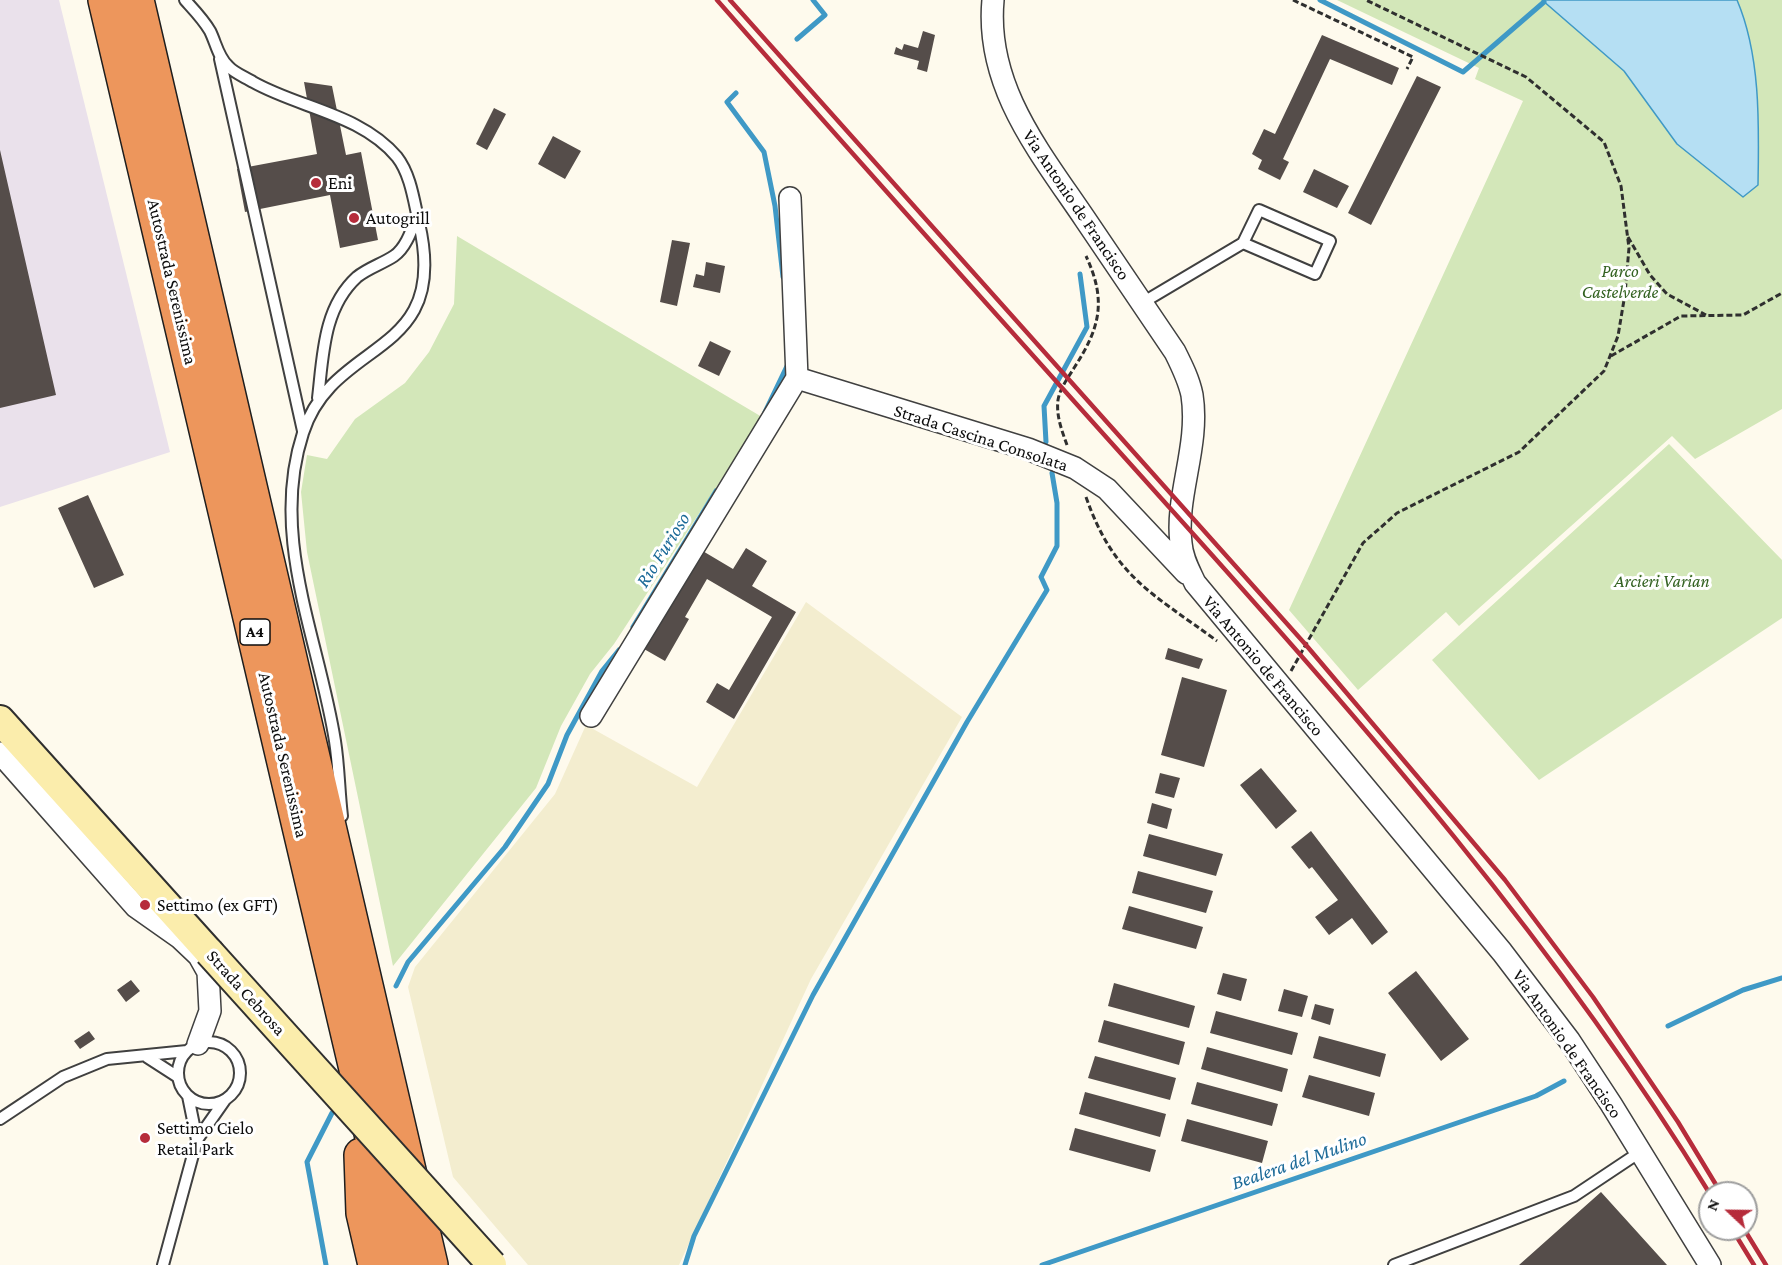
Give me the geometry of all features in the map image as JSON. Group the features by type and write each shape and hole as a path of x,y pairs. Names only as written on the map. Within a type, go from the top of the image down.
{"highway":[{"name":"Autostrada Serenissima","path":"105,0 402,1265"},
{"name":"Autostrada Serenissima","path":"137,0 431,1265"},
{"path":"358,1078 363,1213 375,1265"}],"main road":[{"name":"Strada Cebrosa","path":"0,720 492,1265"}],"street":[{"name":"Via Antonio de Francisco","path":"993,0 991,24 997,66 1016,115 1175,352 1191,395 1193,437 1180,534 1184,559 1195,583 1502,952 1569,1040 1710,1265"},
{"path":"591,716 797,378 790,198"},
{"name":"Strada Cascina Consolata","path":"797,378 1028,449 1075,468 1107,489 1195,583"},
{"path":"0,753 136,907 180,938 199,956 208,972 210,1011 193,1047"}],"lane":[{"path":"185,0 204,21 228,67 267,90 351,122 398,158 407,176 425,248 425,271 421,297 411,317 395,336 318,398"},
{"path":"218,51 303,431"},
{"path":"1143,303 1243,243 1259,210 1330,241 1316,274 1243,243"},
{"path":"352,927 335,741 299,589 292,488 303,431 318,398 324,340 333,312 347,288 359,275 396,254 417,216"},
{"path":"0,1119 63,1077 107,1059 147,1057 216,1042 226,1047 239,1063 238,1084 197,1140 163,1265"},
{"path":"193,1047 180,1062 178,1077 182,1089 188,1096 204,1104 225,1100"},
{"path":"147,1057 178,1077"},
{"path":"188,1096 197,1140"},
{"path":"1394,1265 1574,1196 1640,1152"}],"path":[{"path":"1293,0 1413,57 1407,69"},
{"path":"1281,688 1363,543 1397,513 1519,452 1604,371 1618,336 1624,294 1627,236 1621,186 1604,142 1579,118 1526,77 1366,0"},
{"path":"1627,236 1650,275 1667,294 1708,315"},
{"path":"1084,252 1097,287 1095,331 1060,390 1058,402 1062,432 1097,528 1124,570 1219,642"},
{"path":"1609,357 1681,316 1743,315 1782,293"}],"shaded area":[{"path":"0,0 59,0 170,452 0,507"},
{"path":"806,602 962,717 811,979 679,1265 528,1265 453,1177 408,987 415,967 555,794 586,725 697,787"}],"green space":[{"name":"Parco Castelverde","path":"1337,0 1782,0 1782,409 1695,459 1672,436 1459,626 1446,612 1358,690 1289,610 1523,101 1475,79 1479,68"},
{"path":"457,236 762,417 614,644 590,674 561,726 536,788 393,966 307,552 301,492 307,455 327,459 355,419 405,383 429,352 454,304"},
{"name":"Arcieri Varian","path":"1669,444 1782,560 1782,618 1539,780 1432,660"}],"water":[{"path":"1542,0 1737,0 1751,44 1757,91 1758,185 1743,197 1677,144 1624,71"}],"building":[{"path":"923,31 935,35 927,72 917,69 919,61 894,54 896,47 902,50 904,44 918,48"},
{"path":"1322,35 1399,68 1392,85 1330,59 1283,159 1289,162 1280,180 1258,169 1262,160 1252,154 1264,129 1275,134"},
{"path":"1417,76 1441,87 1371,225 1348,213"},
{"path":"304,82 332,86 346,155 361,152 378,240 340,248 330,195 245,212 237,169 317,154"},
{"path":"494,108 506,114 487,150 476,144"},
{"path":"553,136 581,151 565,179 538,164"},
{"path":"0,150 56,395 0,408"},
{"path":"1314,169 1349,186 1337,208 1303,192"},
{"path":"672,240 690,243 677,306 660,302"},
{"path":"706,262 725,266 720,293 693,287 696,274 704,276"},
{"path":"710,341 731,351 719,376 698,366"},
{"path":"88,495 124,575 94,588 58,508"},
{"path":"746,548 767,561 752,586 796,612 734,719 706,702 717,683 729,690 772,617 707,579 685,617 689,619 665,661 644,649 701,550 733,569"},
{"path":"1168,648 1203,659 1199,669 1165,659"},
{"path":"1182,677 1227,690 1204,767 1161,755"},
{"path":"1261,768 1297,811 1276,829 1240,785"},
{"path":"1160,773 1180,778 1174,798 1155,793"},
{"path":"1152,803 1172,809 1167,829 1147,823"},
{"path":"1311,831 1388,932 1372,945 1352,918 1329,935 1315,917 1338,900 1312,867 1309,869 1291,847"},
{"path":"1149,834 1223,854 1216,876 1143,856"},
{"path":"1138,871 1213,891 1206,913 1132,893"},
{"path":"1129,906 1203,927 1196,949 1122,929"},
{"path":"1416,971 1469,1039 1441,1061 1388,993"},
{"path":"1223,973 1247,979 1241,1001 1217,994"},
{"path":"131,980 140,991 126,1002 117,990"},
{"path":"1114,983 1195,1006 1189,1028 1108,1006"},
{"path":"1284,989 1308,996 1302,1017 1278,1011"},
{"path":"1315,1004 1334,1009 1330,1025 1311,1019"},
{"path":"1216,1011 1298,1033 1292,1055 1210,1033"},
{"path":"1104,1020 1185,1042 1179,1065 1098,1042"},
{"path":"89,1031 95,1039 80,1049 74,1041"},
{"path":"1319,1036 1386,1054 1380,1077 1313,1058"},
{"path":"1207,1047 1288,1069 1282,1092 1201,1069"},
{"path":"1095,1056 1176,1078 1170,1100 1088,1078"},
{"path":"1309,1075 1375,1093 1369,1116 1302,1097"},
{"path":"1197,1082 1278,1104 1272,1126 1191,1104"},
{"path":"1085,1092 1166,1114 1160,1137 1079,1114"},
{"path":"1187,1119 1268,1141 1262,1163 1181,1141"},
{"path":"1075,1128 1156,1150 1150,1172 1069,1150"},
{"path":"1601,1192 1667,1265 1519,1265"}],"waterway":[{"name":"Rio Furioso","path":"797,39 825,15 813,0"},
{"name":"Rio Furioso","path":"1320,0 1463,72 1544,2"},
{"name":"Rio Furioso","path":"736,93 727,102 764,152 775,206 783,277"},
{"name":"Rio Furioso","path":"1046,442 1044,406 1087,327 1080,274"},
{"name":"Rio Furioso","path":"765,412 788,364"},
{"path":"685,1265 694,1236 813,995 967,722 1047,590 1041,577 1057,546 1057,503 1052,473"},
{"name":"Rio Furioso","path":"633,627 716,491"},
{"name":"Rio Furioso","path":"396,986 408,962 505,847 548,784 567,735 602,671 619,650"},
{"name":"Bealera del Mulino","path":"1668,1026 1743,990 1782,978"},
{"name":"Bealera del Mulino","path":"1042,1265 1536,1096 1564,1081"},
{"name":"Rio Furioso","path":"326,1265 307,1162 332,1113"}],"railway":[{"path":"717,0 1386,754 1523,924 1651,1102 1702,1181"},
{"path":"730,0 1306,645 1505,880 1593,997 1678,1122 1714,1181"},
{"path":"1739,1241 1754,1265"},
{"path":"1751,1241 1766,1265"}],"place":[{"name":"Eni","path":"316,183"},
{"name":"Autogrill","path":"354,218"},
{"name":"Settimo (ex GFT)","path":"145,905"},
{"name":"Settimo Cielo Retail Park","path":"145,1138"}]}
